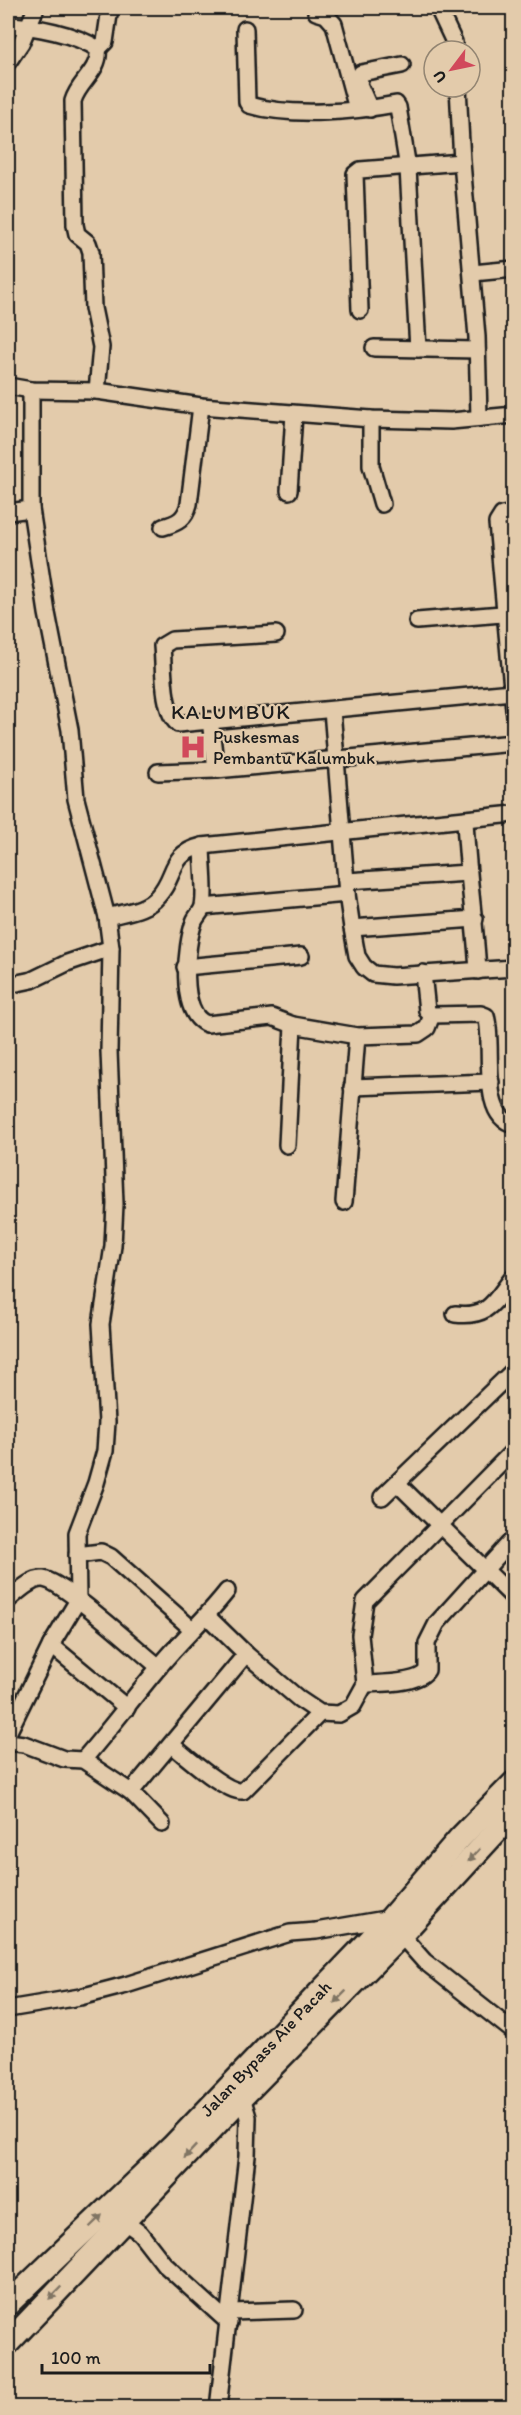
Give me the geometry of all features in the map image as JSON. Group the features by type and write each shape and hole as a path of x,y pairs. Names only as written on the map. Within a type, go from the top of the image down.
{"highway":[{"name":"Jalan Bypass Aie Pacah","path":"8,2304 396,1927 460,1838 513,1783"},
{"path":"8,2343 242,2097 396,1927 513,1812"}],"street":[{"path":"8,62 30,26 36,8"},
{"path":"97,391 101,347 93,308 91,252 88,243 79,237 76,231 73,101 75,94 97,63 98,50 105,42 110,8"},
{"path":"438,8 453,39"},
{"path":"316,12 326,15 334,24 364,109"},
{"path":"8,25 30,26 89,43 98,50"},
{"path":"245,29 247,102 249,105 305,112 398,106 408,168 418,349"},
{"path":"364,109 359,84 361,73 402,65"},
{"path":"459,99 462,162 473,273 478,418"},
{"path":"360,310 356,174 360,170 462,162"},
{"path":"473,273 513,269"},
{"path":"374,348 477,350"},
{"path":"8,386 32,390 97,391 201,406 371,419 451,421 513,415"},
{"path":"8,1733 51,1645 78,1600 77,1533 96,1483 105,1451 107,1422 100,1335 113,1246 115,1204 109,1052 111,948 107,917 76,799 70,730 47,613 31,509 32,390"},
{"path":"163,527 186,516 201,406"},
{"path":"289,491 294,414"},
{"path":"371,419 371,466 382,504"},
{"path":"8,512 31,509"},
{"path":"513,513 502,515 498,523 510,613 513,710"},
{"path":"417,621 510,613"},
{"path":"276,633 172,640 162,646 170,716 178,724 512,692"},
{"path":"332,710 352,928 357,956 364,967 373,974 393,976 513,968"},
{"path":"210,720 216,770"},
{"path":"158,772 216,770 513,743"},
{"path":"107,917 146,906 159,896 181,855 191,848 513,814"},
{"path":"465,819 478,971"},
{"path":"202,846 203,907 195,920 185,967 190,1002 195,1017 200,1022 207,1024 272,1017 293,1025 357,1036 418,1034 427,1028 432,1015"},
{"path":"203,907 468,873"},
{"path":"352,928 475,919"},
{"path":"8,985 32,980 67,963 111,948"},
{"path":"185,967 301,956"},
{"path":"423,973 427,1011 432,1015 481,1014 486,1016 494,1107 502,1120 513,1124"},
{"path":"288,1145 293,1025"},
{"path":"344,1202 357,1036"},
{"path":"352,1087 491,1082"},
{"path":"455,1314 471,1316 484,1311 513,1276"},
{"path":"382,1497 513,1370"},
{"path":"207,1616 246,1654 299,1699 320,1713 339,1714 353,1706 365,1684 360,1635 364,1601 513,1450"},
{"path":"397,1483 440,1523 513,1598"},
{"path":"365,1684 402,1681 419,1678 425,1674 428,1670 427,1643 431,1632 513,1538"},
{"path":"78,1555 101,1552 111,1557 192,1629"},
{"path":"8,1600 32,1581 41,1579 52,1582 78,1600 159,1667"},
{"path":"83,1760 159,1667 227,1591"},
{"path":"51,1645 127,1708"},
{"path":"131,1792 246,1654"},
{"path":"172,1745 222,1783 243,1791 320,1713"},
{"path":"8,1743 24,1744 64,1759 83,1760 131,1792 162,1824"},
{"path":"8,2008 80,1997 126,1985 290,1933 396,1927 424,1961 513,2032"},
{"path":"218,2408 230,2318 248,2137 248,2117 242,2097"},
{"path":"125,2222 140,2233 164,2264 230,2318 294,2310"}],"place":[{"name":"Puskesmas Pembantu Kalumbuk","path":"193,747"}],"district":[{"name":"KALUMBUK","path":"231,711"}]}
